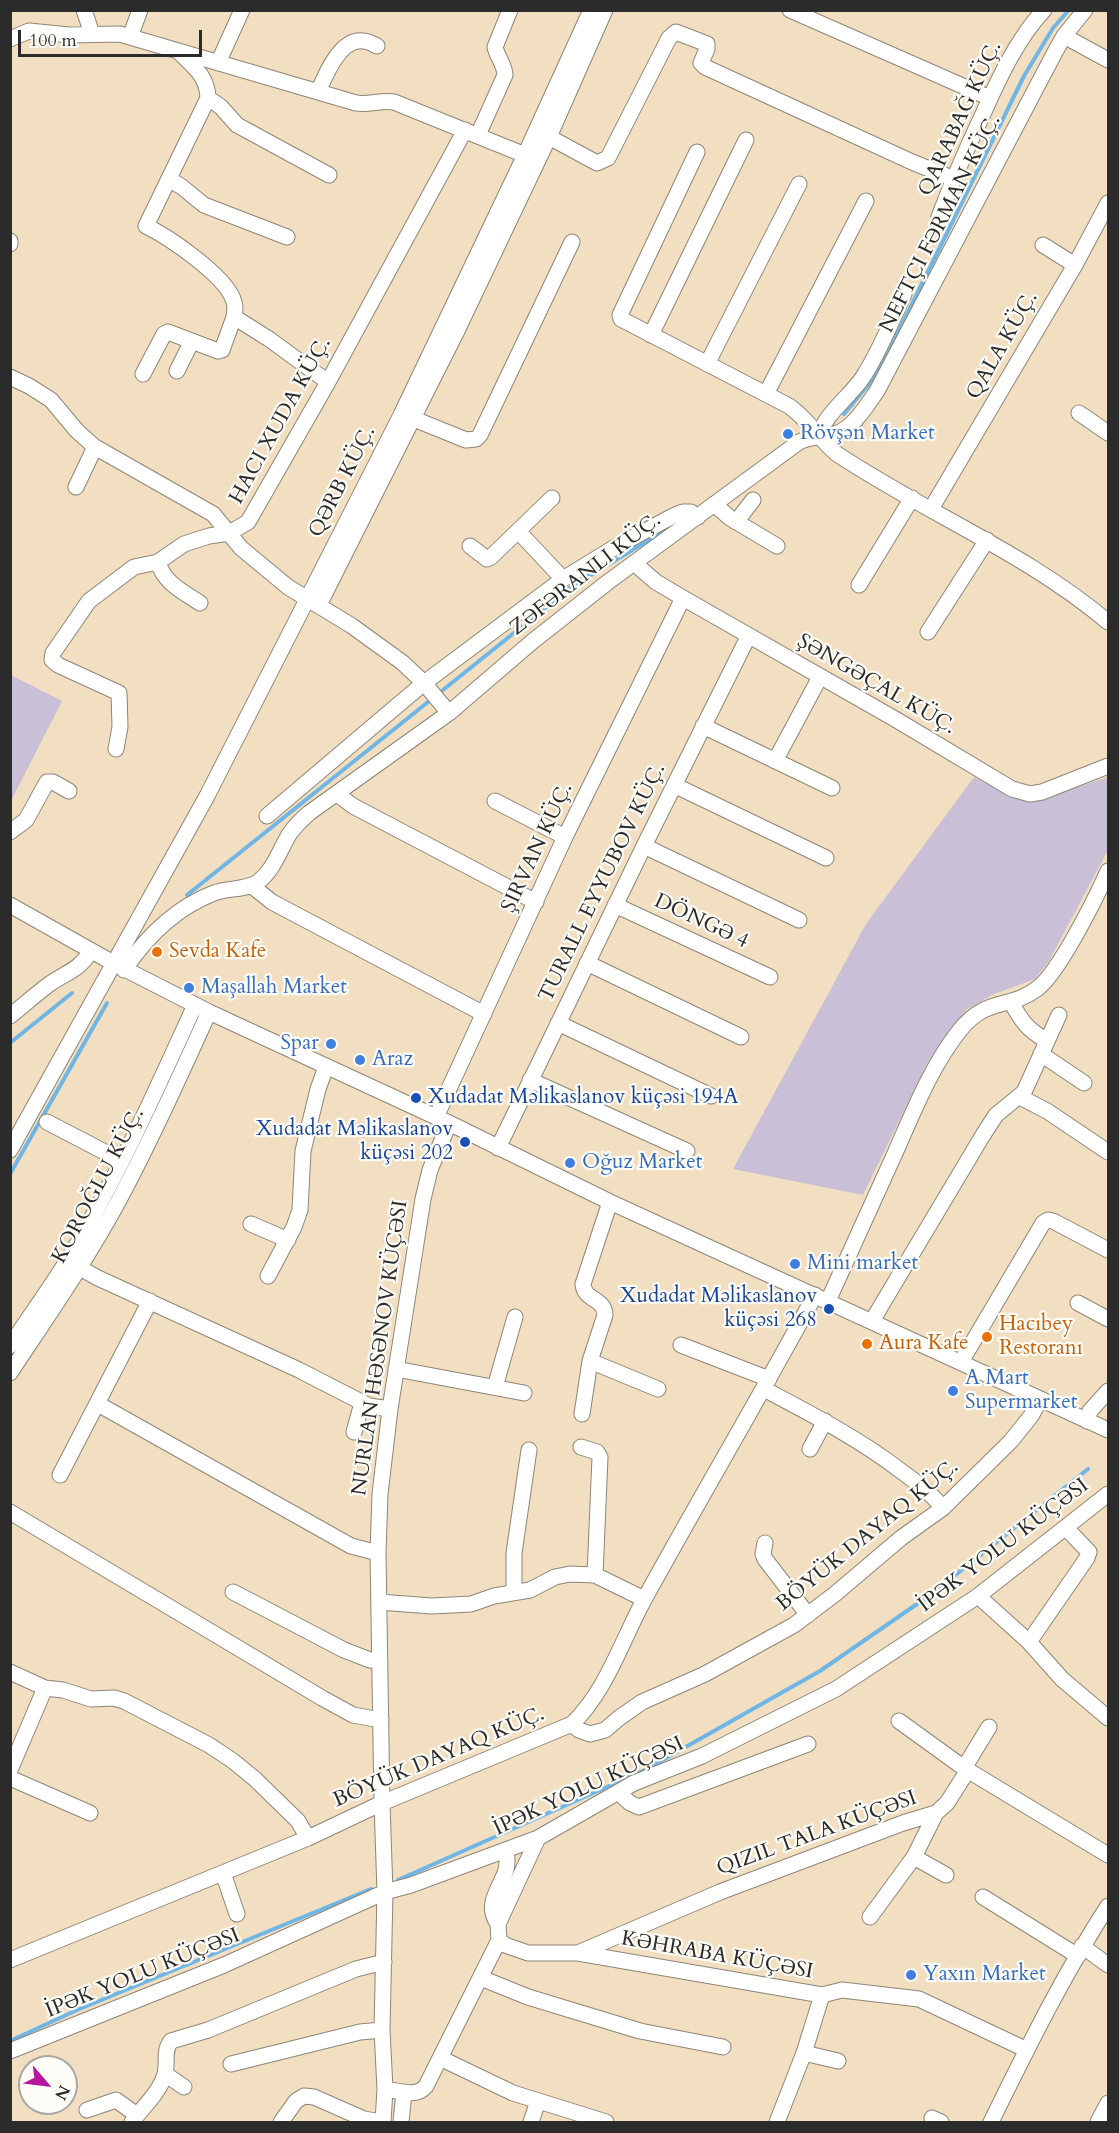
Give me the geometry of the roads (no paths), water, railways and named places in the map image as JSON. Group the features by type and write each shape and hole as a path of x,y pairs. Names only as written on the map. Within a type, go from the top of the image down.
{"street":[{"path":"84,10 92,34"},
{"path":"130,37 140,10"},
{"path":"218,63 242,10"},
{"path":"116,749 126,695 58,665 52,660 53,653 84,608 96,595 134,567 158,562 184,544 209,536 229,533 248,522 505,75 505,69 496,53 495,46 510,10"},
{"name":"QƏRB KÜÇ.","path":"313,603 591,10"},
{"name":"QƏRB KÜÇ.","path":"119,967 207,796 414,419 549,137 605,10"},
{"path":"790,10 990,98"},
{"name":"QARABAĞ KÜÇ.","path":"939,217 990,98 1027,31 1044,10"},
{"name":"NEFTÇI FƏRMAN KÜÇ.","path":"252,885 265,876 299,822 449,713 533,641 634,563 799,442 819,436 834,435 848,427 877,391 1064,36 1085,10"},
{"path":"10,39 29,31 69,35 110,33 130,37 363,104 379,101 394,102 525,155"},
{"path":"549,137 597,163 608,158 669,38 672,34 680,32 707,44 701,63 705,67 954,179"},
{"path":"1064,36 1108,60"},
{"path":"318,92 331,62 344,49 358,41 376,46"},
{"path":"143,374 164,334 168,332 218,351 222,350 235,308 233,298 218,278 174,241 146,225 208,98 207,85 203,77 178,51"},
{"path":"208,98 221,107 237,125 329,175"},
{"path":"651,335 746,140"},
{"path":"697,152 620,315 624,322 800,413 828,447 845,459 1059,584 1108,622"},
{"path":"169,179 204,205 287,237"},
{"path":"707,364 799,184"},
{"path":"766,394 866,201"},
{"name":"QALA KÜÇ.","path":"931,509 1075,265 1108,203"},
{"path":"414,419 466,440 476,439 480,435 572,242"},
{"path":"1043,244 1075,265"},
{"path":"819,436 823,425 850,395 873,361 904,294"},
{"path":"234,317 269,339 328,382"},
{"path":"177,371 192,341"},
{"path":"10,377 51,400 77,431 95,447 213,514 241,548 313,603 383,648 424,683 449,713"},
{"path":"1079,414 1108,433"},
{"path":"76,487 95,447"},
{"path":"470,546 487,559 552,498"},
{"path":"859,585 912,498"},
{"path":"736,522 753,500"},
{"path":"714,504 736,522 777,546"},
{"path":"267,816 424,683 563,579 673,516 691,512 698,517"},
{"path":"518,531 563,579"},
{"path":"928,632 987,540"},
{"path":"158,562 161,573 167,580 200,603"},
{"name":"ŞƏNGƏÇAL KÜÇ.","path":"634,563 656,582 748,637 1022,793 1042,792 1108,766"},
{"name":"ŞIRVAN KÜÇ.","path":"443,1120 484,1014 565,837 683,598"},
{"name":"TURALL EYYUBOV KÜÇ.","path":"498,1148 748,637"},
{"path":"775,761 820,677"},
{"path":"703,726 832,788"},
{"path":"10,832 26,820 47,782 53,782 69,791"},
{"path":"674,785 826,858"},
{"path":"337,794 372,816 536,902"},
{"path":"495,801 565,837"},
{"path":"644,846 799,920"},
{"path":"572,1724 586,1710 597,1693 644,1599 767,1384 822,1298 917,1104 958,1033 971,1017 986,1008 998,1003 1011,1002 1039,988 1047,980 1065,953 1108,871"},
{"path":"10,1150 16,1125 119,967 147,938 185,908 215,892 252,885 272,902 484,1014"},
{"path":"10,905 119,967 202,1009 443,1120 610,1202 1108,1430"},
{"name":"DÖNGƏ 4","path":"615,905 770,977"},
{"path":"10,1016 47,986 76,970 91,951"},
{"path":"587,963 741,1037"},
{"path":"1011,1002 1022,1023 1044,1048 1084,1083"},
{"name":"KOROĞLU KÜÇ.","path":"10,1346 73,1251 202,1009"},
{"name":"KOROĞLU KÜÇ.","path":"10,1373 80,1268 118,1202 150,1139 202,1009"},
{"path":"872,1321 996,1115 1020,1097 1059,1015"},
{"path":"558,1023 711,1096"},
{"path":"268,1276 288,1240 300,1209 303,1151 310,1117 326,1067"},
{"path":"530,1080 687,1151"},
{"path":"1020,1097 1047,1111 1108,1152"},
{"name":"NURLAN HƏSƏNOV KÜÇƏSI","path":"382,2122 385,2089 382,2030 386,1892 382,1803 378,1553 382,1466 425,1192 443,1120"},
{"path":"47,1122 122,1161"},
{"path":"582,1414 590,1361 605,1315 605,1308 602,1304 587,1296 583,1291 583,1284 610,1202"},
{"path":"961,1362 1042,1224 1048,1220 1053,1221 1108,1250"},
{"path":"251,1224 288,1240"},
{"path":"80,1268 298,1370 362,1403 375,1408 390,1409"},
{"path":"60,1475 150,1301"},
{"path":"1078,1303 1108,1318"},
{"path":"495,1388 515,1317"},
{"path":"681,1345 767,1384 874,1451 927,1490 943,1508"},
{"path":"590,1361 658,1389"},
{"path":"396,1369 524,1393"},
{"path":"1087,1421 1090,1411 1108,1391"},
{"name":"BÖYÜK DAYAQ KÜÇ.","path":"10,1960 308,1838 382,1803 572,1724 579,1730 590,1734 604,1730 642,1702 723,1665 776,1636 808,1615 901,1538 943,1508 1011,1441 1031,1416 1040,1400"},
{"path":"354,1432 362,1403"},
{"path":"98,1404 351,1546 378,1553"},
{"path":"810,1449 825,1421"},
{"path":"581,1447 597,1452 600,1457 595,1575"},
{"path":"514,1592 514,1553 529,1450"},
{"name":"İPƏK YOLU KÜÇƏSI","path":"10,2051 224,1965 386,1892 538,1838 634,1783 702,1756 836,1689 978,1596 1108,1494"},
{"path":"10,1512 322,1698 353,1715 381,1720"},
{"path":"1029,1642 1089,1552 1066,1528"},
{"path":"765,1543 765,1559 808,1615"},
{"path":"379,1602 432,1606 471,1604 538,1587 555,1577 570,1574 595,1575 644,1599"},
{"path":"233,1592 344,1650 370,1660 380,1661"},
{"path":"978,1596 1029,1642 1062,1679 1107,1713"},
{"path":"10,1672 45,1688 63,1690 91,1699 114,1698 124,1701 209,1745 255,1779 298,1821 308,1838"},
{"path":"10,1770 45,1688"},
{"path":"899,1721 966,1769 1108,1855"},
{"path":"870,1917 914,1857 936,1813 951,1798 989,1727"},
{"path":"618,1792 630,1803 639,1807 808,1744"},
{"path":"10,1778 90,1813"},
{"path":"578,1953 720,1892 893,1826 936,1813"},
{"path":"385,2089 416,2094 422,2091 481,1978 538,1838"},
{"path":"498,1932 492,1914 492,1904 494,1894 506,1869 506,1850"},
{"path":"914,1857 946,1875"},
{"path":"223,1873 237,1914"},
{"path":"983,1898 1108,1965"},
{"path":"991,2122 1026,2050 1080,1951 1108,1906"},
{"name":"KƏHRABA KÜÇƏSI","path":"498,1932 505,1945 528,1953 578,1953 822,1995 842,1990 919,1999 1026,2050"},
{"path":"87,2110 116,2100 134,2119 165,2074 166,2049 171,2041 208,2030 356,1969 384,1962"},
{"path":"481,1978 528,1997 640,2031 723,2047"},
{"path":"777,2122 804,2053 822,1995"},
{"path":"231,2064 360,2032 382,2030"},
{"path":"804,2053 838,2061"},
{"path":"440,2058 487,2082 606,2122"},
{"path":"165,2074 184,2087"},
{"path":"401,2122 404,2092"},
{"path":"281,2122 296,2101 304,2096 314,2097 364,2119 382,2122"},
{"path":"531,2122 538,2101"},
{"path":"1098,2122 1108,2103"}],"waterway":[{"path":"844,414 873,379 889,351 1024,76 1053,28 1069,10"},
{"path":"438,694 571,587 667,529"},
{"path":"187,895 433,698"},
{"path":"10,1043 72,993"},
{"path":"10,1174 107,1003"},
{"path":"158,1106 192,1030"},
{"path":"140,1141 153,1115"},
{"path":"398,1880 645,1770 820,1671 933,1593 1088,1469"},
{"path":"10,2041 77,2010 371,1889"}],"place":[{"name":"Rövşən Market","path":"788,434"},
{"name":"Sevda Kafe","path":"157,952"},
{"name":"Maşallah Market","path":"189,988"},
{"name":"Spar","path":"331,1044"},
{"name":"Araz","path":"360,1060"},
{"name":"Xudadat Məlikaslanov küçəsi 194A","path":"416,1098"},
{"name":"Xudadat Məlikaslanov küçəsi 202","path":"465,1142"},
{"name":"Oğuz Market","path":"570,1163"},
{"name":"Mini market","path":"795,1264"},
{"name":"Xudadat Məlikaslanov küçəsi 268","path":"829,1309"},
{"name":"Hacıbey Restoranı","path":"987,1337"},
{"name":"Aura Kafe","path":"867,1344"},
{"name":"A Mart Supermarket","path":"953,1391"},
{"name":"Yaxın Market","path":"911,1975"}]}
